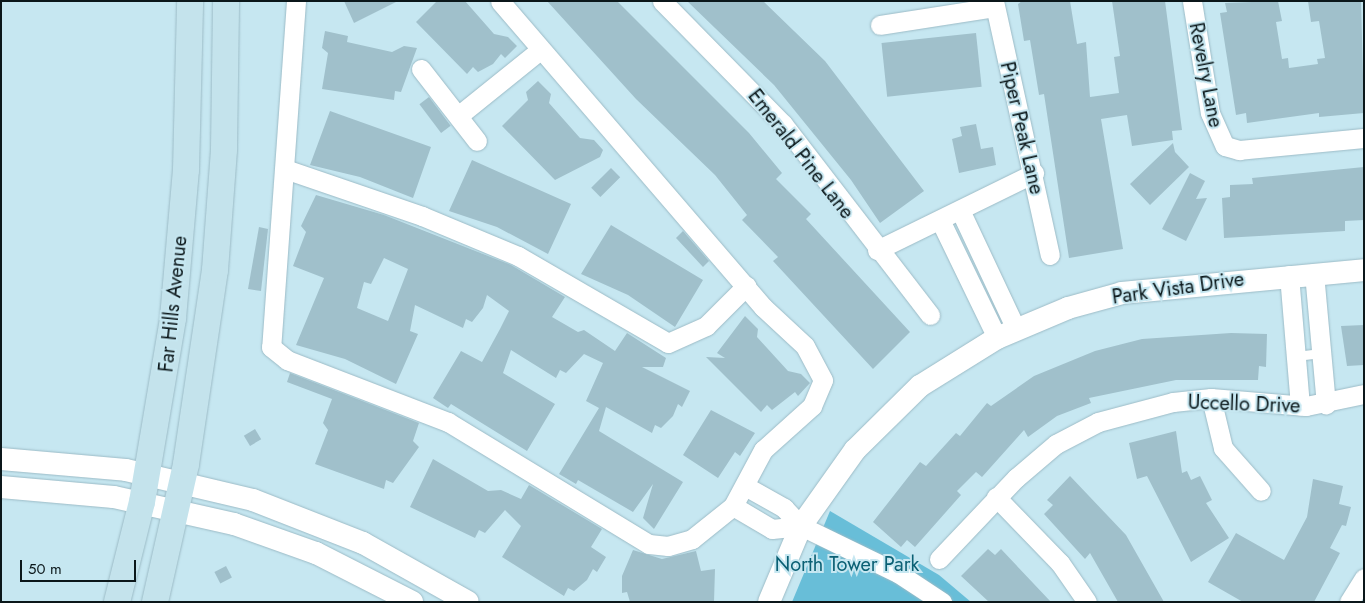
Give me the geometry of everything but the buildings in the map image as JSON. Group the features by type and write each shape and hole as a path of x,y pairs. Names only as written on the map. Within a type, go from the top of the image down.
{"main road":[{"name":"Far Hills Avenue","path":"118,602 160,506 165,477 188,131 190,1"},
{"name":"Far Hills Avenue","path":"155,602 160,506 165,477 218,238 226,1"}],"street":[{"path":"296,1 285,169 270,304 270,346 287,360 448,422 649,544 668,546 692,538 732,506 745,486 763,450 812,406 823,380 804,346 746,286 540,50 500,1"},
{"name":"Emerald Pine Lane","path":"662,1 758,95 877,250 930,315"},
{"name":"Revelry Lane","path":"1192,1 1210,113 1226,146 1240,150 1364,138"},
{"path":"880,25 995,4"},
{"name":"Piper Peak Lane","path":"995,4 1034,173 1050,255"},
{"path":"458,116 540,50"},
{"path":"421,69 477,141"},
{"path":"285,169 422,216 518,256 668,343 706,326 746,286"},
{"path":"877,250 1034,173"},
{"path":"960,210 1007,333"},
{"path":"940,220 1007,333"},
{"name":"Park Vista Drive","path":"770,601 801,526 837,472 875,428 945,368 1007,333 1068,308 1122,293 1314,273 1364,270"},
{"path":"1314,273 1326,404"},
{"path":"1288,276 1300,406"},
{"name":"Uccello Drive","path":"939,559 996,497 1056,444 1098,422 1173,402 1211,398 1300,406 1326,404 1364,394"},
{"path":"1211,398 1223,448 1260,491"},
{"path":"1,458 165,477 271,506 344,534 468,602"},
{"path":"745,486 784,508 801,526 898,573 942,602"},
{"path":"1,487 160,506 234,524 316,553 412,602"},
{"path":"996,497 1060,563 1087,602"},
{"path":"732,506 772,529 801,526"},
{"path":"1349,602 1364,578"}],"lane":[{"path":"1296,356 1321,353"}],"green space":[{"name":"North Tower Park","path":"830,511 939,575 971,602 792,602"}]}
